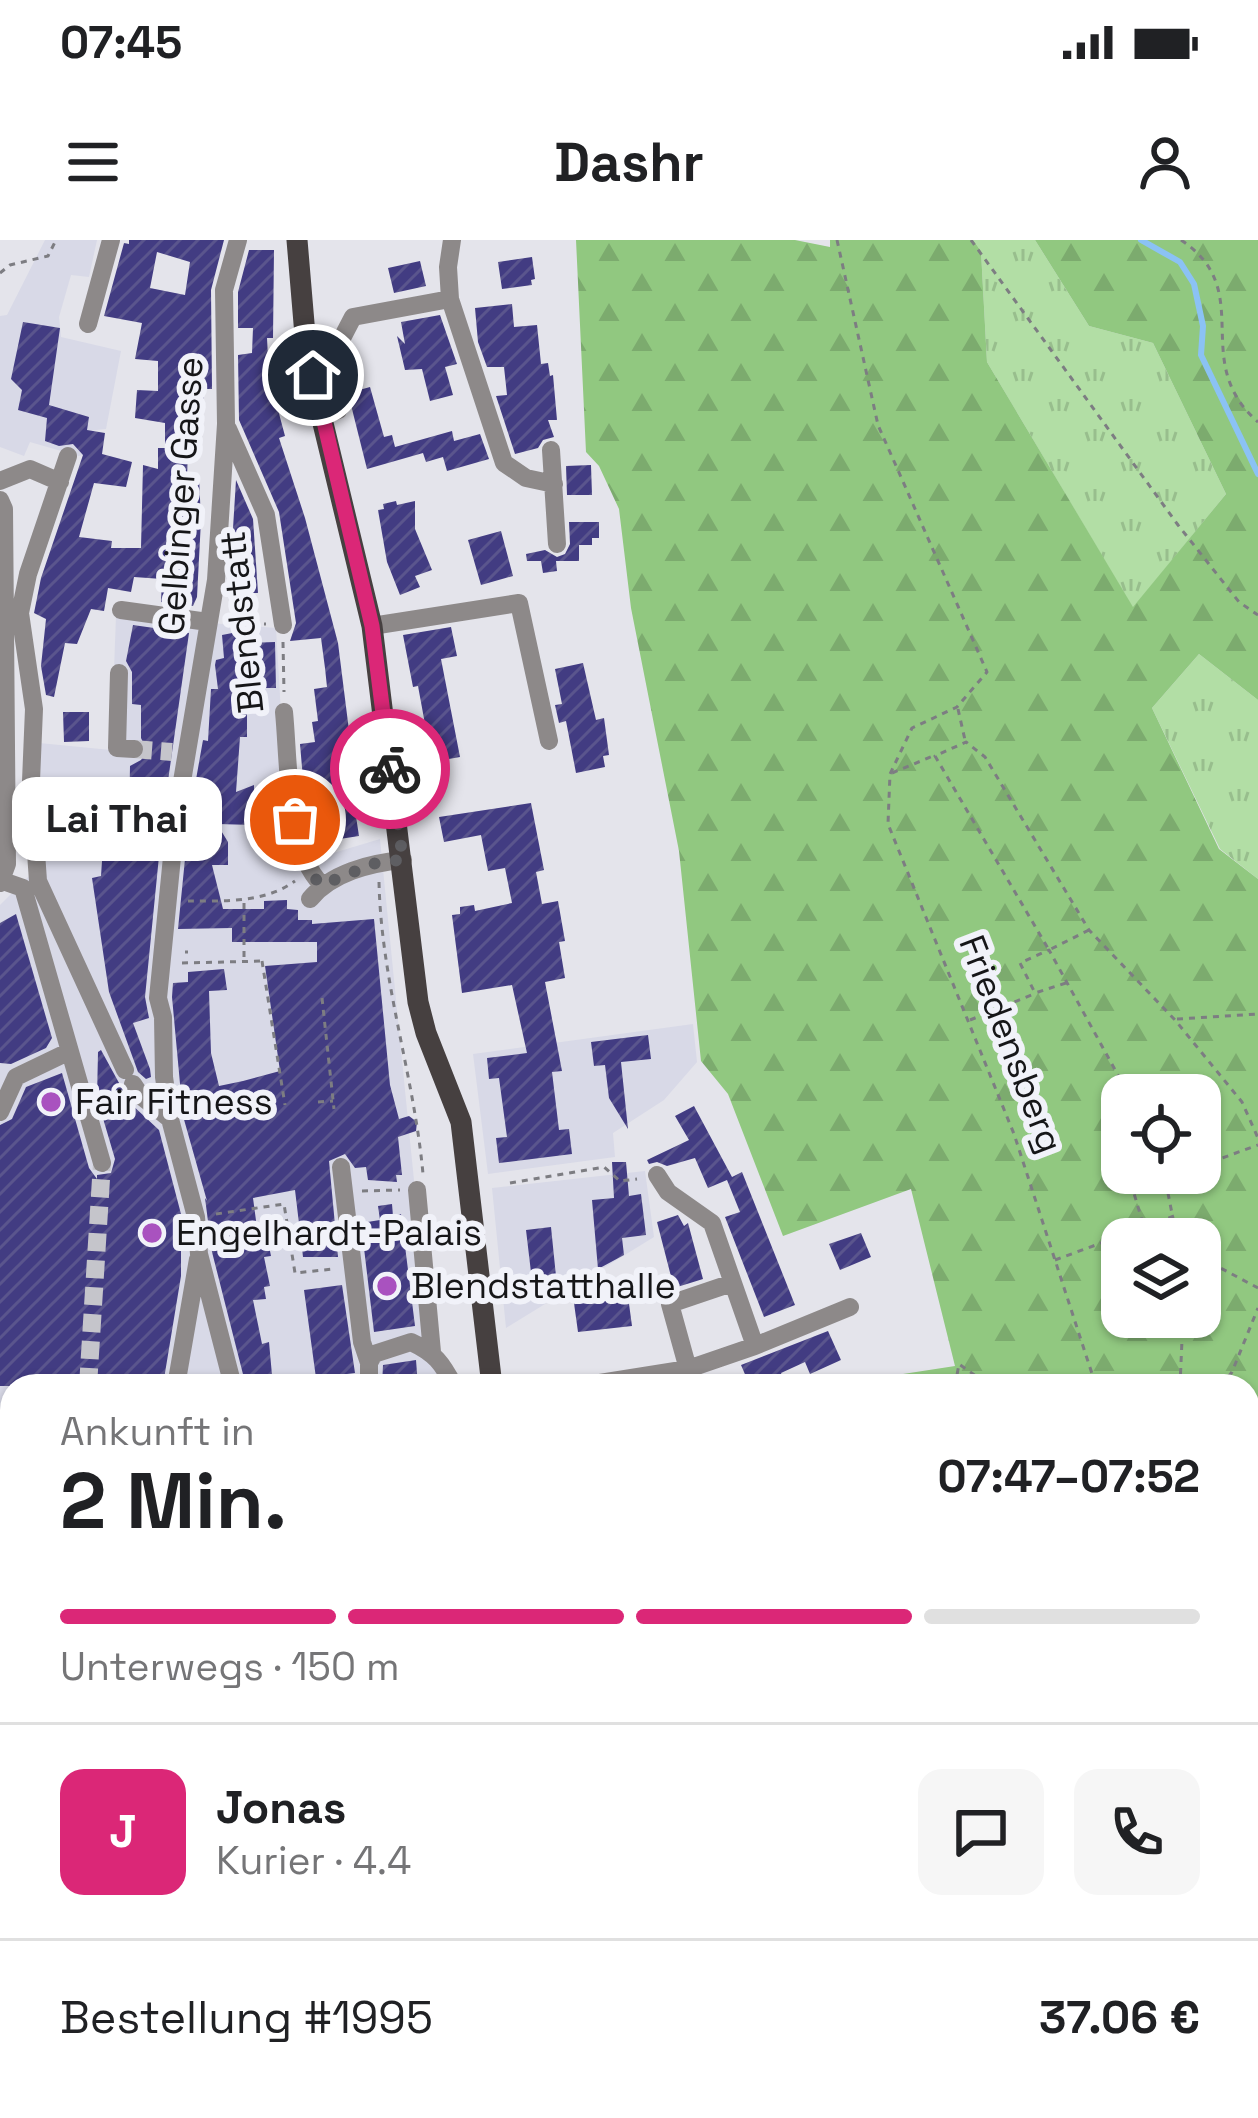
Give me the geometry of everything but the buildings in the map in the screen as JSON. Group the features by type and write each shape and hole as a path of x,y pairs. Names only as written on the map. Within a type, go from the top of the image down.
{"main road":[{"path":"297,240 305,335 372,626 418,1002 453,1095 465,1147 491,1374"}],"street":[{"path":"88,324 111,240"},
{"name":"Gelbinger Gasse","path":"230,1374 170,1118 158,998 179,753 216,580 226,424 224,290 238,240"},
{"path":"452,240 450,299 504,463 514,473 554,484"},
{"path":"321,415 338,410 341,340 353,317 450,299"},
{"name":"Blendstatt","path":"226,424 266,515 283,625"},
{"path":"551,450 557,544"},
{"path":"68,456 28,574 20,613 34,710 31,885 68,1052 102,1163"},
{"path":"0,481 30,469 60,482"},
{"path":"0,500 4,509 8,864 1,882 31,885"},
{"path":"372,626 519,603 549,741"},
{"path":"121,610 208,622"},
{"path":"119,673 117,748 134,749"},
{"name":"Blendstatt","path":"284,712 295,820 314,885"},
{"path":"314,885 378,862 403,860"},
{"path":"31,885 129,1077 141,1096 170,1118"},
{"path":"2,1101 16,1077 68,1052"},
{"path":"340,1167 369,1374"},
{"path":"657,1175 668,1192 712,1223 755,1346"},
{"path":"417,1190 432,1352"},
{"name":"Gelbinger Gasse","path":"178,1374 199,1254"},
{"path":"688,1369 670,1304 732,1283"},
{"path":"656,1374 688,1369 755,1346 850,1307"},
{"path":"369,1363 374,1354 411,1342 432,1352 448,1374"}],"path":[{"path":"0,273 48,256 56,240"},
{"path":"837,240 878,425 987,672 957,706 965,742 985,757 1089,930 1175,1020 1242,1102 1258,1138"},
{"path":"971,240 1178,525 1239,602 1258,615"},
{"path":"1181,240 1209,264 1224,298 1223,364 1236,397 1258,422"},
{"path":"208,622 283,625"},
{"name":"Blendstatt","path":"283,625 284,712"},
{"name":"Friedensberg","path":"957,706 911,728 890,774 888,824 1014,1134 1092,1374"},
{"path":"890,774 965,742"},
{"path":"935,756 1118,1074"},
{"path":"343,1192 424,1190 417,1112 388,985 378,862"},
{"path":"169,901 244,899 314,885"},
{"path":"244,899 244,961"},
{"path":"1035,994 1019,963 1089,930"},
{"path":"162,957 180,957 180,963 263,961 285,1105"},
{"path":"968,1021 1066,982"},
{"path":"322,998 334,1109"},
{"path":"1175,1020 1258,1014"},
{"path":"318,1102 333,1101"},
{"path":"1221,1158 1258,1145"},
{"path":"510,1183 604,1167 620,1181 657,1175"},
{"path":"1169,1194 1174,1216 1169,1218"},
{"path":"196,1217 284,1204 295,1273 352,1267"},
{"path":"1055,1260 1101,1243"},
{"path":"1221,1268 1258,1288"},
{"path":"1230,1374 1258,1308"},
{"path":"1181,1374 1182,1338"}],"shaded area":[{"path":"45,240 97,240 89,277 71,275 59,317 61,337 121,351 106,429 87,431 79,456 30,442 24,456 0,447 0,316 7,315"},
{"path":"116,616 276,628 290,866 380,839 430,1341 453,1374 0,1374 0,905 30,875 29,742 111,750"},
{"path":"693,1024 697,1062 664,1100 613,1133 615,1157 488,1174 473,1054"},
{"path":"645,1171 654,1237 506,1328 492,1188"}],"green space":[{"path":"576,240 795,240 830,247 830,240 973,240 981,251 987,362 1133,607 1226,494 1153,343 1089,326 1035,240 1258,240 1258,700 1199,654 1152,708 1219,849 1258,879 1258,1374 903,1374 955,1366 911,1189 783,1236 728,1094 701,1061 679,851 631,608 619,509 599,466 586,452"},
{"path":"973,240 1035,240 1089,326 1153,343 1226,494 1133,608 987,362 981,251"},
{"path":"1199,654 1258,700 1258,879 1220,849 1152,708"}],"waterway":[{"path":"1141,240 1180,262 1194,284 1203,326 1201,355 1258,474"}],"tunnel":[{"path":"134,749 172,752"},
{"path":"89,1374 102,1163"}],"way so far":[{"path":"295,820 308,872 322,885 378,862 403,860 390,769"}],"place":[{"name":"Lai Thai","path":"295,820"},
{"name":"Fair Fitness","path":"51,1102"},
{"name":"Engelhardt-Palais","path":"152,1233"},
{"name":"Blendstatthalle","path":"387,1286"}],"route":[{"path":"313,375 372,626 390,769"}]}
